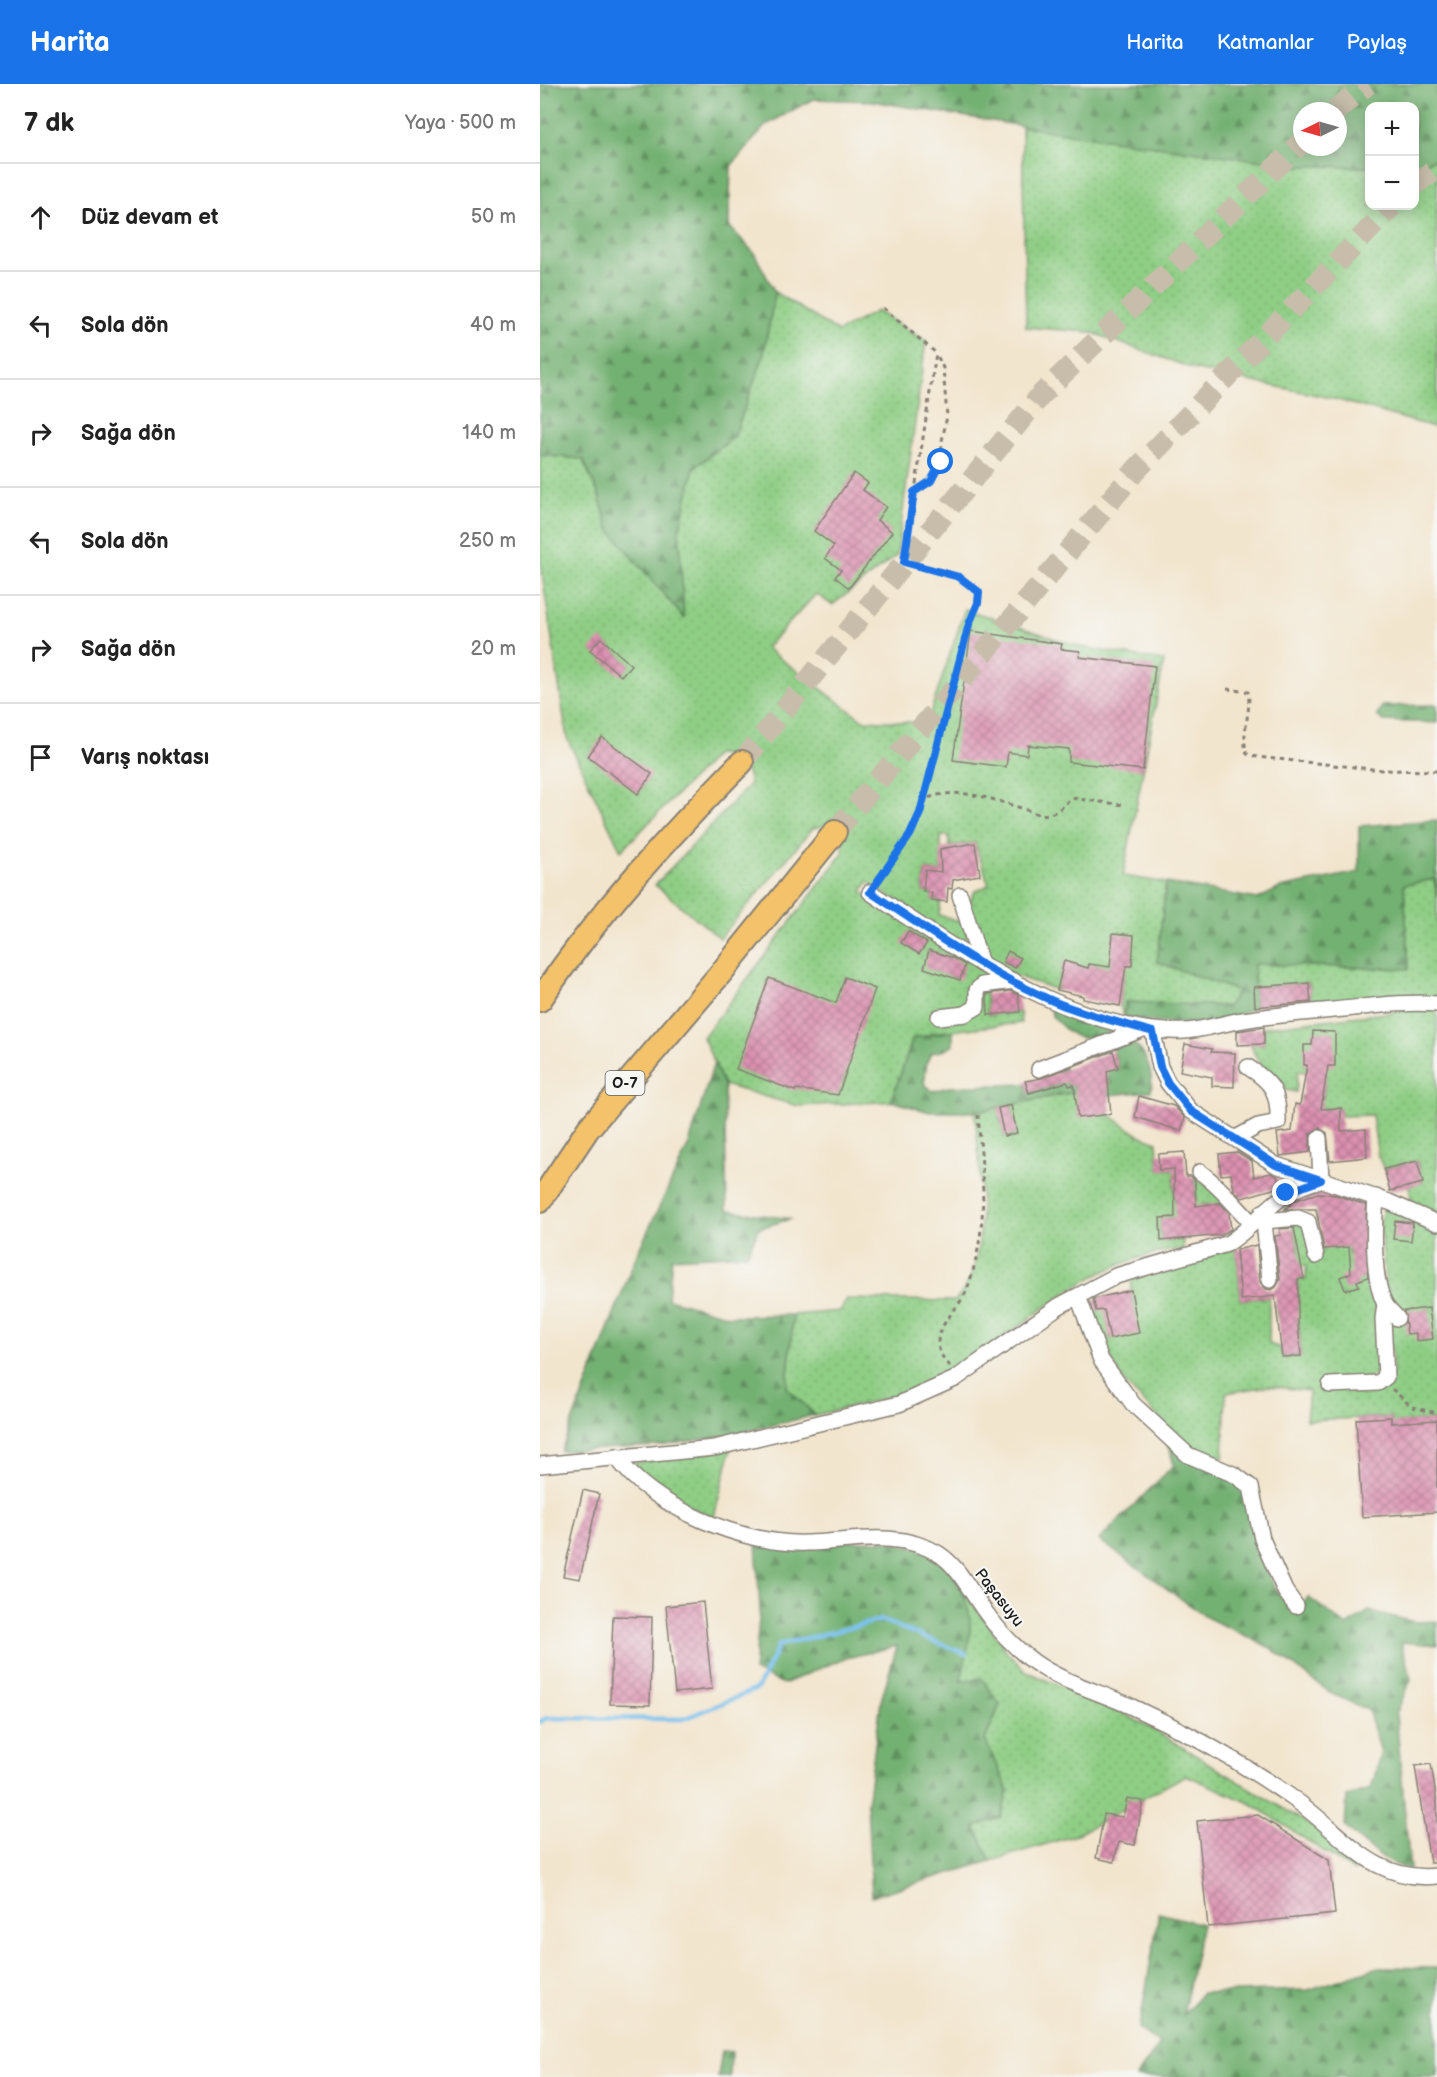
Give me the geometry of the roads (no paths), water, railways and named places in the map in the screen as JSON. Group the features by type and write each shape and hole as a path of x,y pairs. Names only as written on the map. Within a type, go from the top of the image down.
{"highway":[{"path":"540,1000 563,966 645,863 742,762"},
{"name":"O-7","path":"540,1201 588,1128 721,973 835,832"}],"street":[{"path":"870,892 981,964 1014,981 1061,1004 1148,1030 1188,1031 1243,1019 1387,1004 1437,1004"},
{"path":"960,895 981,964"},
{"path":"939,1017 965,1014 977,1007 977,990 982,985 1014,981"},
{"path":"1038,1069 1148,1030"},
{"path":"1148,1030 1160,1067 1178,1098 1191,1111 1276,1165 1376,1197 1437,1223"},
{"path":"1236,1138 1258,1126 1278,1122 1278,1106 1274,1090 1264,1077 1248,1067"},
{"path":"1319,1138 1321,1180"},
{"path":"1200,1172 1222,1188 1230,1200 1260,1218 1298,1218 1308,1222 1316,1256"},
{"path":"540,1465 714,1448 899,1404 961,1374 1059,1306 1116,1276 1227,1244 1260,1218 1286,1193 1321,1180"},
{"path":"1330,1384 1364,1384 1386,1377 1383,1319 1385,1304 1373,1245 1376,1197"},
{"path":"1260,1218 1270,1280"},
{"path":"1078,1296 1101,1360 1138,1410 1188,1455 1235,1475 1251,1487 1262,1539 1285,1591 1296,1606"},
{"path":"1385,1304 1397,1318"},
{"name":"Paşasuyu","path":"615,1456 637,1482 658,1498 704,1519 755,1538 805,1544 890,1538 905,1540 939,1554 952,1565 1001,1631 1034,1662 1133,1707 1203,1744 1294,1799 1376,1866 1407,1877 1437,1876"}],"waterway":[{"path":"540,1722 547,1718 683,1719 757,1689 779,1645 881,1620 966,1654"}],"tunnel":[{"path":"1346,102 1368,84"},
{"path":"742,762 1041,395 1293,151"},
{"path":"1419,181 1437,168"},
{"path":"835,832 1136,470 1388,210"}]}
